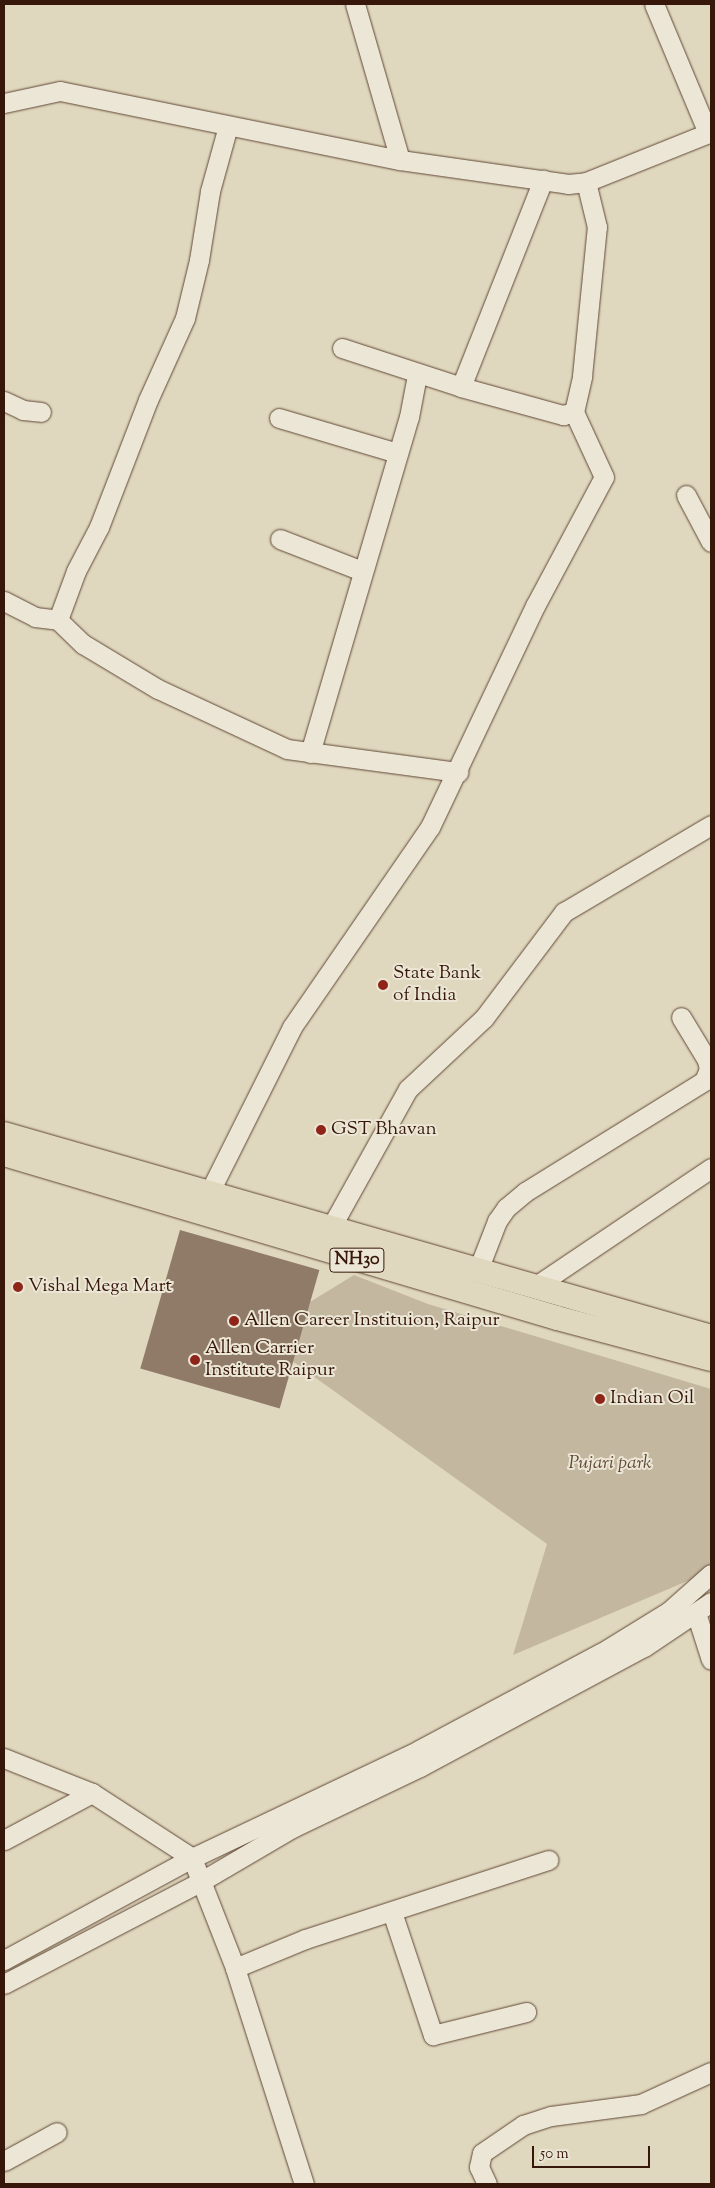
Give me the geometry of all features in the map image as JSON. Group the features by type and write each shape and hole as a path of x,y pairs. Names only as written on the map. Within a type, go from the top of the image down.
{"main road":[{"name":"NH30","path":"4,1134 210,1191 330,1229 711,1337"},
{"name":"NH30","path":"4,1154 557,1318 711,1359"}],"street":[{"path":"354,4 400,160"},
{"path":"4,103 60,91 400,160 568,184 586,182 710,133 654,4"},
{"path":"58,620 76,571 99,527 148,400 185,318 199,260 210,191 228,126"},
{"path":"461,388 543,180"},
{"path":"210,1191 292,1028 430,827 536,606 604,477 574,412 582,376 598,227 586,182"},
{"path":"342,348 417,375 461,388 563,415 574,412"},
{"path":"310,753 362,571 409,417 417,375"},
{"path":"4,401 23,410 41,412"},
{"path":"279,418 398,453"},
{"path":"686,495 711,542"},
{"path":"280,540 362,571"},
{"path":"4,601 35,616 58,620 83,644 158,689 287,749 458,772"},
{"path":"330,1229 408,1089 484,1018 564,912 711,825"},
{"path":"478,1270 496,1221 506,1208 525,1192 704,1081 710,1069 707,1060 681,1017"},
{"path":"536,1286 711,1168"},
{"path":"4,1960 192,1858 418,1750 601,1652 668,1612 711,1574"},
{"path":"4,1984 200,1882 292,1828 420,1767 644,1647 704,1607 711,1660"},
{"path":"4,1758 92,1793 192,1858 236,1968 304,2184"},
{"path":"4,1840 92,1793"},
{"path":"236,1968 305,1939 548,1860"},
{"path":"392,1912 433,2035 526,2012"},
{"path":"487,2184 479,2167 482,2153 523,2125 551,2116 642,2104 711,2072"},
{"path":"4,2161 57,2132"}],"green space":[{"name":"Pujari park","path":"354,1275 428,1304 711,1389 711,1571 513,1655 547,1544 256,1335"}],"building":[{"name":"Allen Career Instituion, Raipur","path":"180,1230 319,1270 280,1408 140,1368"}],"place":[{"name":"State Bank of India","path":"383,985"},
{"name":"GST Bhavan","path":"321,1130"},
{"name":"Vishal Mega Mart","path":"18,1287"},
{"name":"Allen Career Instituion, Raipur","path":"234,1321"},
{"name":"Allen Carrier Institute Raipur","path":"195,1360"},
{"name":"Indian Oil","path":"600,1399"}]}
